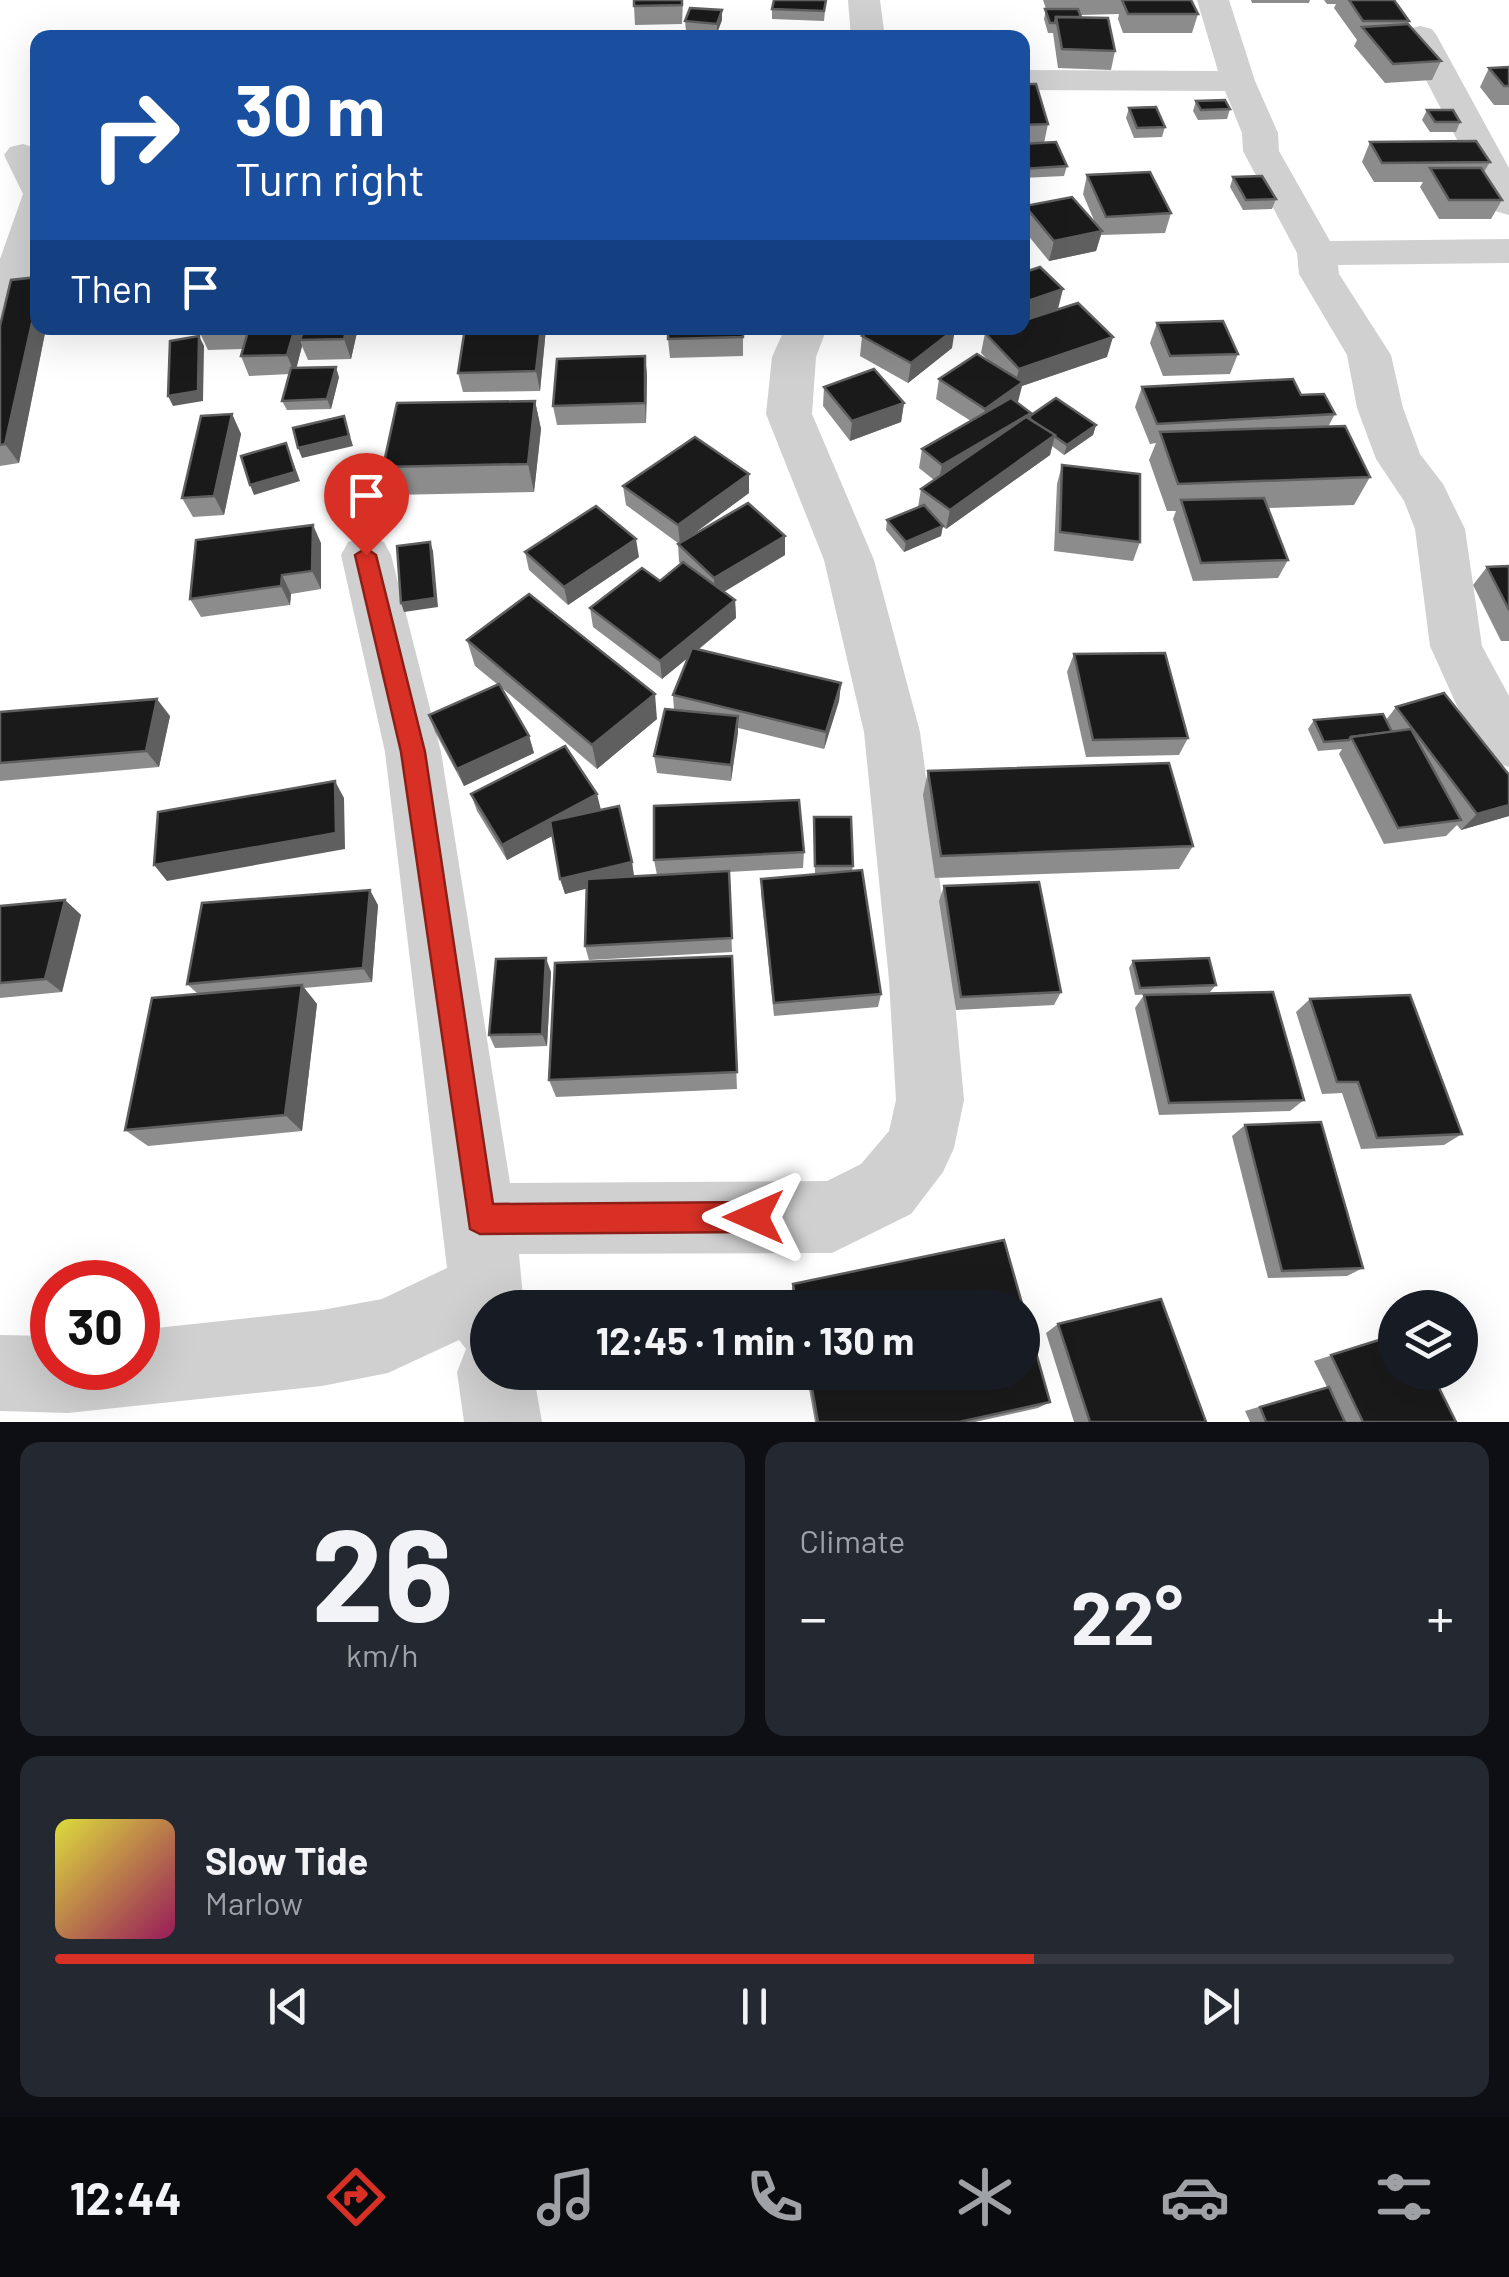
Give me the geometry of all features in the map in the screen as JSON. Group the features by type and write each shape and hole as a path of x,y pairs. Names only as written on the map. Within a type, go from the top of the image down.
{"street":[{"path":"864,0 867,30"},
{"path":"1213,0 1238,81 1260,133 1261,151 1317,253 1320,274 1369,355 1380,408 1399,459 1426,496 1440,529 1456,646 1476,690 1509,744"},
{"path":"1420,36 1509,203"},
{"path":"1030,80 1238,81"},
{"path":"0,326 30,227"},
{"path":"1317,253 1509,250"},
{"path":"0,1373 68,1375 322,1348 388,1335 484,1276 832,1217 886,1189 919,1148 930,1100 921,980 892,732 849,560 789,414 794,357 803,335"},
{"path":"366,555 413,752 484,1276"},
{"path":"499,1390 503,1422"}],"building":[{"path":"634,0 682,0 682,5 634,6"},
{"path":"774,0 826,0 824,11 772,9"},
{"path":"1122,0 1191,0 1198,14 1128,14"},
{"path":"1349,0 1394,0 1409,21 1363,21"},
{"path":"690,8 722,10 717,24 685,21"},
{"path":"1045,9 1078,9 1081,17 1056,17 1055,23 1050,23"},
{"path":"1056,17 1108,18 1115,51 1062,49"},
{"path":"1408,24 1441,61 1393,64 1362,27"},
{"path":"1509,67 1509,86 1504,86 1489,68"},
{"path":"1030,84 1036,84 1048,124 1030,125"},
{"path":"1225,100 1230,109 1201,110 1196,101"},
{"path":"1156,107 1165,127 1137,128 1129,108"},
{"path":"1427,110 1453,110 1460,122 1435,122"},
{"path":"1476,141 1490,162 1382,163 1370,142"},
{"path":"1056,142 1067,166 1030,168 1030,144"},
{"path":"1430,168 1481,168 1502,200 1449,200"},
{"path":"1150,172 1171,213 1106,217 1087,175"},
{"path":"1262,176 1276,199 1246,200 1233,177"},
{"path":"1072,197 1102,231 1054,241 1030,212 1030,205"},
{"path":"1040,267 1063,289 1030,300 1030,270"},
{"path":"30,278 30,332 5,444 0,445 0,326 11,280"},
{"path":"1078,303 1113,337 1019,369 987,335 1030,335 1030,318"},
{"path":"1223,321 1238,354 1170,356 1157,323"},
{"path":"247,335 293,335 287,355 241,356"},
{"path":"302,335 345,335 344,339 300,340"},
{"path":"464,335 540,335 536,371 458,373"},
{"path":"668,335 743,335 743,337 668,339"},
{"path":"864,335 947,335 911,363"},
{"path":"199,336 198,391 168,396 170,341"},
{"path":"977,354 1023,382 985,409 939,379"},
{"path":"645,356 645,403 553,406 557,359"},
{"path":"336,367 327,399 282,401 291,368"},
{"path":"874,369 904,403 852,421 824,387"},
{"path":"1293,379 1301,395 1324,394 1335,414 1157,424 1142,387"},
{"path":"1011,398 1031,413 942,465 922,449"},
{"path":"1056,398 1096,425 1067,445 1030,419"},
{"path":"535,401 528,464 383,467 397,403"},
{"path":"232,414 214,496 182,498 201,416"},
{"path":"344,416 349,436 298,448 293,428"},
{"path":"1026,417 1055,435 950,510 921,489"},
{"path":"1345,426 1370,477 1178,484 1160,432"},
{"path":"695,437 749,474 678,525 623,486"},
{"path":"286,443 295,472 250,485 241,456"},
{"path":"1062,465 1140,474 1140,542 1060,532"},
{"path":"1264,498 1288,560 1201,563 1181,500"},
{"path":"748,503 785,536 714,578 678,544"},
{"path":"924,505 943,526 906,542 887,520"},
{"path":"596,506 636,539 564,587 525,552"},
{"path":"313,525 312,571 282,575 281,586 190,599 196,540"},
{"path":"430,542 435,598 401,603 397,546"},
{"path":"683,562 735,600 660,661 590,608 642,568 660,581"},
{"path":"1509,566 1509,610 1487,567"},
{"path":"529,594 655,694 592,745 467,640"},
{"path":"692,648 841,683 826,732 673,695"},
{"path":"1165,653 1188,738 1093,740 1074,654"},
{"path":"499,684 529,736 457,769 429,715"},
{"path":"1444,693 1509,775 1509,805 1477,814 1396,707"},
{"path":"157,699 146,751 0,763 0,712"},
{"path":"665,709 738,716 731,765 654,756"},
{"path":"1383,714 1392,732 1349,740 1324,742 1314,720"},
{"path":"1411,729 1461,820 1398,828 1351,737"},
{"path":"565,746 597,794 502,845 471,794"},
{"path":"1169,763 1193,846 941,856 928,771"},
{"path":"335,781 336,833 154,865 158,812"},
{"path":"799,800 804,852 654,860 654,806"},
{"path":"619,806 632,862 560,879 550,821"},
{"path":"814,817 851,817 853,866 815,866"},
{"path":"862,870 881,994 774,1003 761,879"},
{"path":"729,871 732,938 585,946 587,879"},
{"path":"1039,882 1061,992 961,997 944,886"},
{"path":"370,890 363,968 187,984 202,903"},
{"path":"65,900 45,979 0,983 0,906"},
{"path":"732,956 737,1072 549,1080 555,963"},
{"path":"546,958 542,1034 489,1035 496,959"},
{"path":"1209,958 1216,985 1140,988 1133,961"},
{"path":"302,985 285,1115 125,1130 152,998"},
{"path":"1273,992 1304,1100 1169,1103 1144,995"},
{"path":"1410,995 1462,1134 1377,1138 1358,1082 1337,1082 1310,999"},
{"path":"1321,1122 1363,1268 1282,1271 1245,1125"},
{"path":"1004,1240 1018,1290 794,1290 793,1284"},
{"path":"1161,1299 1206,1422 1090,1422 1058,1324"},
{"path":"1378,1340 1378,1390 1440,1390 1456,1422 1363,1422 1331,1355"},
{"path":"1040,1367 1050,1402 959,1422 818,1422 812,1390 1040,1390"},
{"path":"1329,1387 1345,1422 1266,1422 1260,1407"}],"route":[{"path":"366,555 413,752 480,1219 754,1217"}]}
